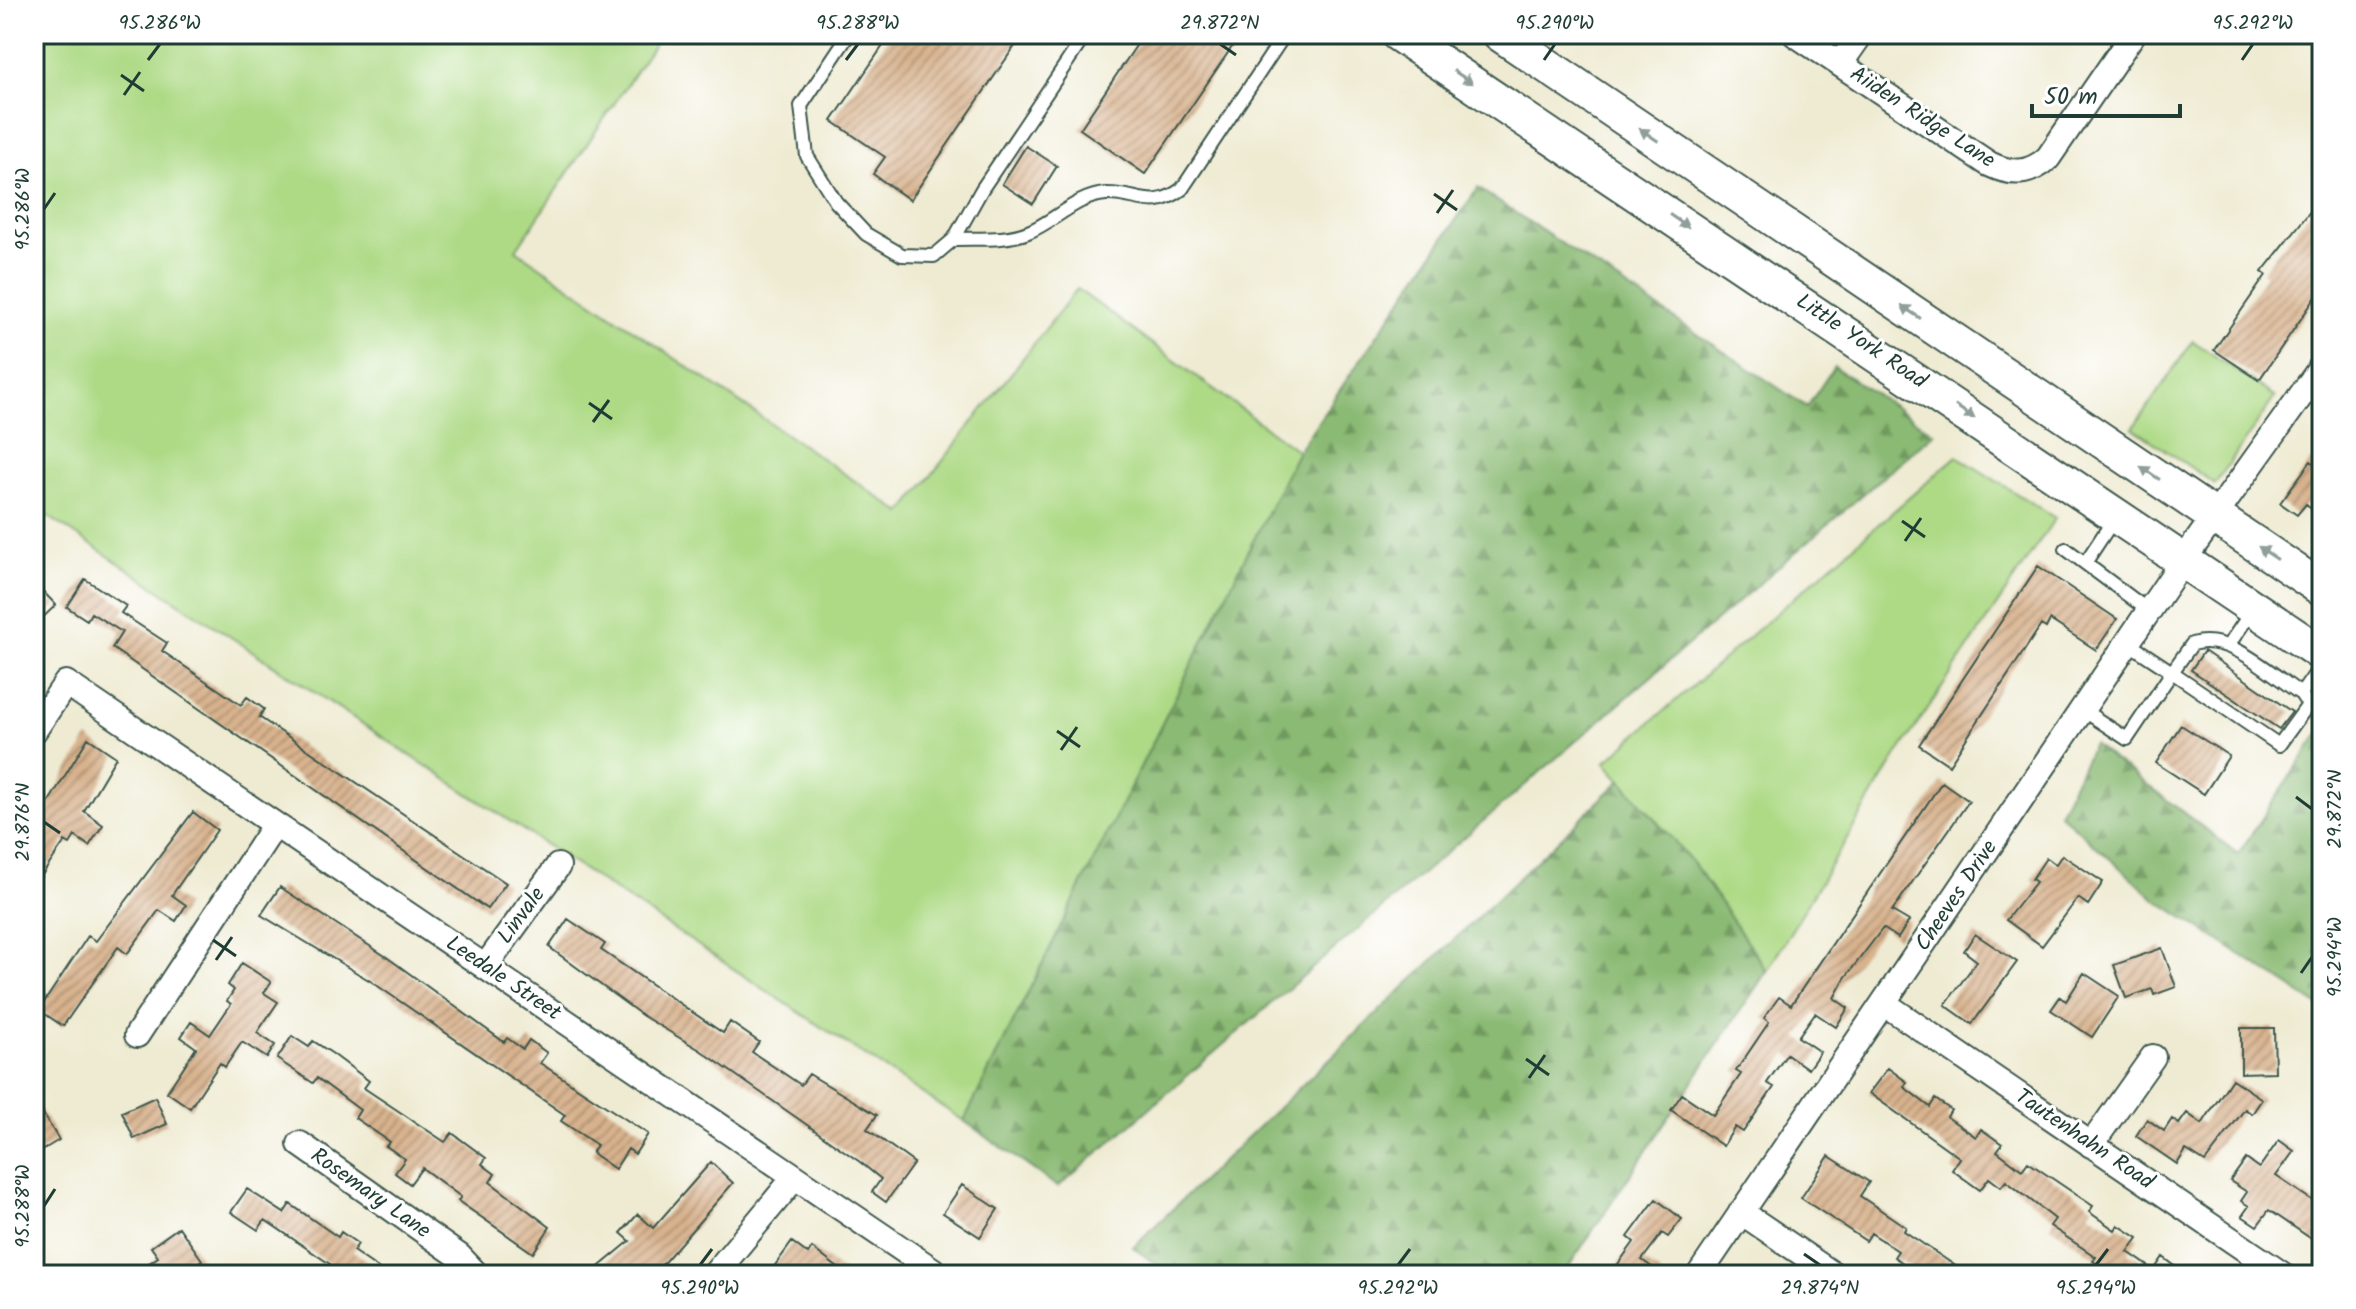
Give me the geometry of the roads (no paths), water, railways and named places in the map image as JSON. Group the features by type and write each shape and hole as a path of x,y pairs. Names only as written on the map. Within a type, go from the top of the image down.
{"main road":[{"name":"Little York Road","path":"1398,34 2322,654"},
{"path":"1500,34 2322,589"}],"street":[{"name":"Aiiden Ridge Lane","path":"1795,34 1989,164 2005,172 2019,173 2035,170 2048,158 2133,34"},
{"path":"1840,64 1861,34"},
{"name":"Cheeves Drive","path":"1699,1275 2182,562 2214,517 2314,395 2322,366"},
{"name":"Leedale Street","path":"34,731 66,683 940,1275"},
{"path":"137,1035 274,826"},
{"name":"Linvale","path":"485,967 558,866"},
{"name":"Tautenhahn Road","path":"1885,1004 2283,1275"},
{"path":"2091,1145 2153,1057"},
{"name":"Rosemary Lane","path":"300,1144 459,1256 477,1275"},
{"path":"714,1275 795,1177"},
{"path":"1741,1212 1834,1275"}],"lane":[{"path":"849,34 801,106 807,156 846,213 866,234 902,255 934,256 954,239 982,189 1086,34"},
{"path":"954,239 1028,233 1085,199 1106,194 1153,202 1171,198 1182,189 1285,34"},
{"path":"2085,563 2116,516"},
{"path":"2066,549 2149,611"},
{"path":"2228,646 2253,609"},
{"path":"2083,710 2127,739 2172,672 2192,644 2212,640 2228,646 2301,694 2308,705 2279,745 2172,672 2128,643"},
{"path":"2301,694 2322,664"}]}
